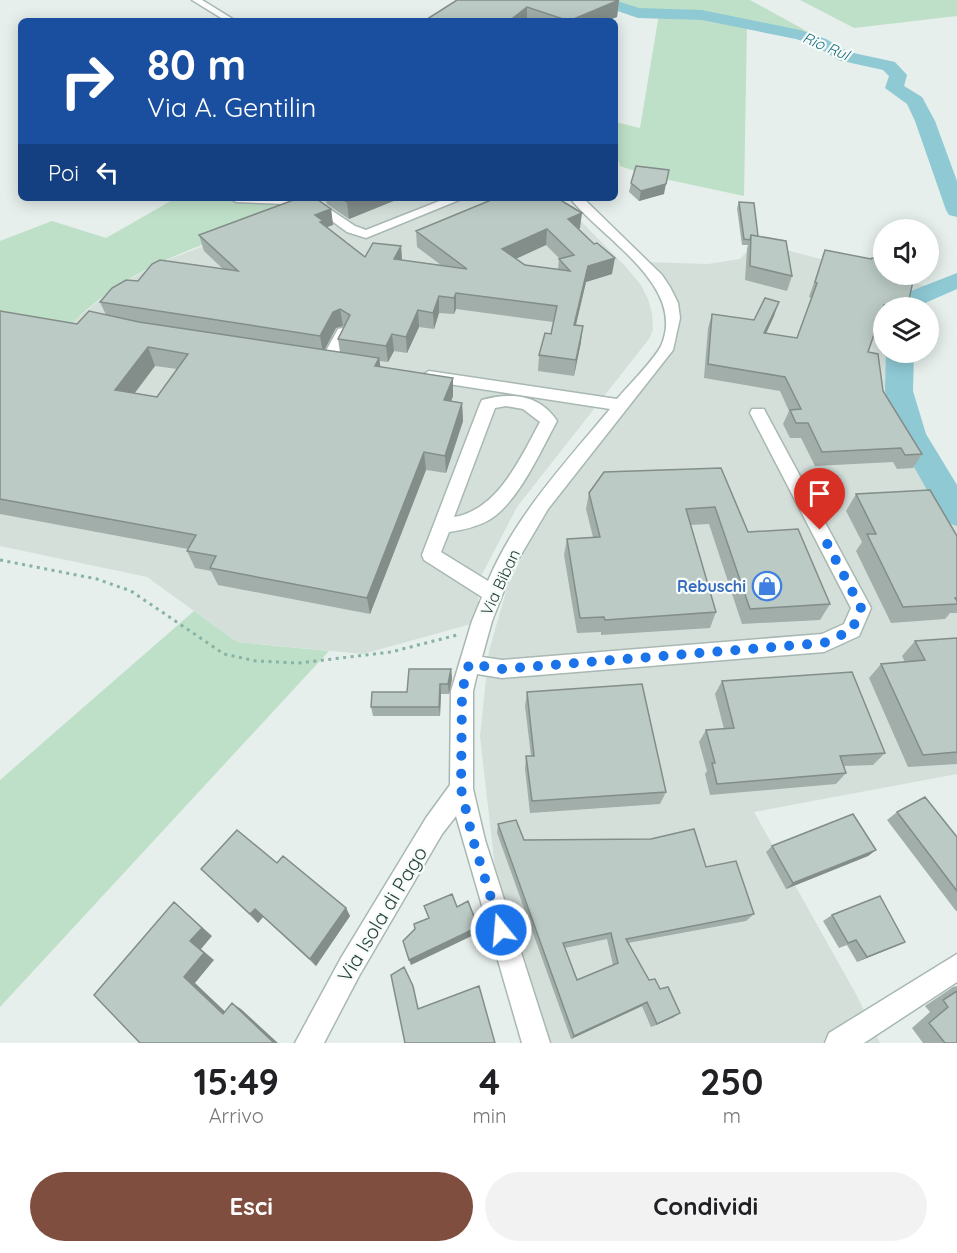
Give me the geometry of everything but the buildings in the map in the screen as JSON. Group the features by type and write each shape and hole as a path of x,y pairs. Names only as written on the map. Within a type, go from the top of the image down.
{"street":[{"path":"196,0 227,18"},
{"path":"277,214 309,201 327,210 351,229 366,234 450,201"},
{"name":"Via Biban","path":"536,1043 473,840 461,789 462,691 479,630 503,568 542,504 619,405 668,347 674,320 668,294 645,265 579,201"},
{"path":"328,360 344,332"},
{"path":"309,358 362,365"},
{"path":"418,374 619,405"},
{"path":"442,526 460,524 485,513 512,482 549,421 536,407 509,399 488,404 431,555 493,594"},
{"path":"469,664 502,669 824,643 852,630 861,608 758,413"},
{"name":"Via Isola di Pago","path":"309,1043 350,967 435,826 461,789"},
{"path":"839,1043 957,967"}],"path":[{"path":"0,560 97,579 131,591 224,654 256,661 299,663 391,652 479,630"}],"shaded area":[{"path":"276,201 561,201 626,267 641,285 648,299 653,330 649,339 517,507 479,580 478,602 482,621 363,654 237,642 147,577 0,546 0,398 70,324 116,287 157,264 296,210"},
{"path":"755,242 873,272 873,285 922,285 949,292 937,297 873,297 873,363 910,363 909,381 913,408 925,440 957,495 957,774 754,812 857,996 880,1043 542,1043 497,886 480,736 489,651 507,588 542,516 671,345 674,314 643,262 708,264 740,259"}],"green space":[{"path":"591,0 750,0 810,33 794,35 747,23 744,196 646,175 620,166 618,123 640,128 659,14 634,14"},
{"path":"800,0 957,0 957,16 854,28"},
{"path":"171,201 277,201 297,210 179,254 115,288 69,326 0,398 0,241 52,221 106,238"},
{"path":"194,611 237,642 329,651 0,1007 0,780"}],"waterway":[{"name":"Rio Rul","path":"599,0 638,13 702,15 800,35 820,42 844,56 889,66 898,75 894,88 915,101 925,121 957,210"},
{"name":"Rio Rul","path":"917,297 957,280"},
{"name":"Rio Rul","path":"900,363 899,391 911,435 957,513"}],"place":[{"name":"Rebuschi","path":"767,586"}],"route":[{"path":"501,930 473,840 461,789 462,691 469,664 502,669 824,643 852,630 861,608 820,530"}]}
